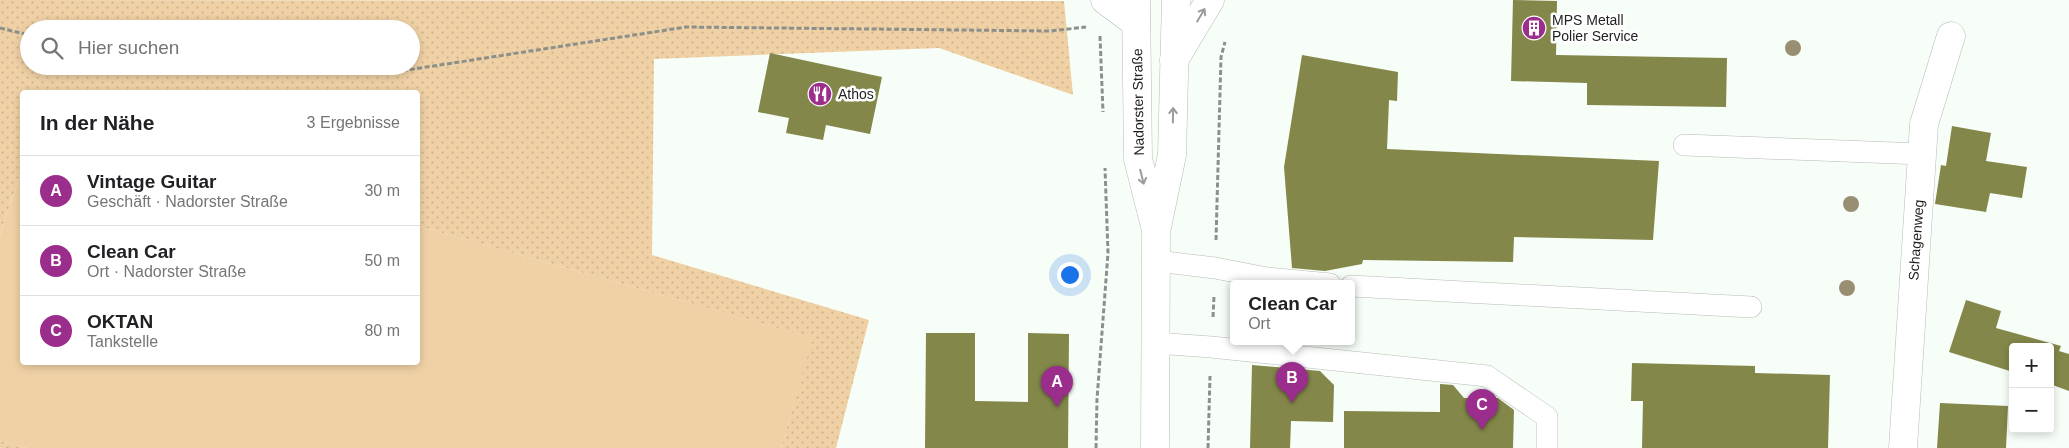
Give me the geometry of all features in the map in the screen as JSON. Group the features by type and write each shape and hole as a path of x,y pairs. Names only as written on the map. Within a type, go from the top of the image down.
{"main road":[{"path":"1104,0 1136,12"},
{"name":"Nadorster Straße","path":"1154,448 1156,232 1172,155 1176,0"},
{"path":"1174,60 1210,0"},
{"name":"Nadorster Straße","path":"1136,12 1138,159 1156,232"},
{"name":"Schagenweg","path":"1903,448 1924,124 1951,36"}],"lane":[{"path":"1684,145 1922,154"},
{"path":"1156,261 1216,268 1288,280"},
{"path":"1355,286 1751,307"},
{"path":"1156,343 1487,376 1548,417 1547,448"}],"path":[{"path":"420,68 686,27 1050,31 1090,26"},
{"path":"0,28 20,33"},
{"path":"1100,35 1103,114"},
{"path":"1208,448 1216,268 1221,57 1225,39"},
{"path":"1096,448 1097,399 1108,253 1105,164"}],"shaded area":[{"path":"0,0 1064,1 1073,95 939,48 654,59 652,255 869,320 836,448 781,448 812,338 420,227 420,90 20,90 20,174 0,235"},
{"path":"20,174 20,365 420,365 420,227 813,338 781,448 27,448 0,441 0,235"},
{"path":"0,441 27,448 0,448"}],"building":[{"name":"MPS Metall Polier Service","path":"1513,0 1557,1 1556,55 1727,58 1726,107 1587,105 1587,83 1511,81"},
{"name":"Athos","path":"770,53 882,77 870,134 826,125 823,140 786,133 789,118 758,112"},
{"path":"1302,55 1398,72 1397,101 1389,100 1387,149 1659,161 1653,240 1514,237 1513,262 1363,260 1362,264 1325,271 1292,268 1284,167"},
{"path":"1952,126 1991,133 1986,161 2027,167 2022,198 1990,193 1986,212 1935,204 1941,165 1946,166"},
{"path":"1966,300 2001,311 1996,328 2050,343 2009,343 2009,371 1949,352"},
{"path":"926,333 975,333 975,401 1028,402 1028,333 1069,334 1068,448 925,448"},
{"path":"2054,344 2061,346 2059,351 2069,354 2069,391 2054,385"},
{"path":"1632,363 1755,366 1755,373 1830,375 1828,448 1642,448 1643,401 1631,401"},
{"path":"1252,365 1320,371 1334,385 1333,422 1291,421 1290,448 1250,448"},
{"path":"1440,384 1453,385 1464,398 1498,398 1514,410 1513,448 1344,448 1344,411 1440,412"},
{"path":"1940,403 2008,406 2006,448 1937,448"}],"place":[{"name":"MPS Metall Polier Service","path":"1534,28"},
{"name":"Athos","path":"820,94"},
{"name":"Clean Car","path":"1292,403"},
{"name":"Vintage Guitar","path":"1057,407"},
{"name":"OKTAN","path":"1482,430"}]}
